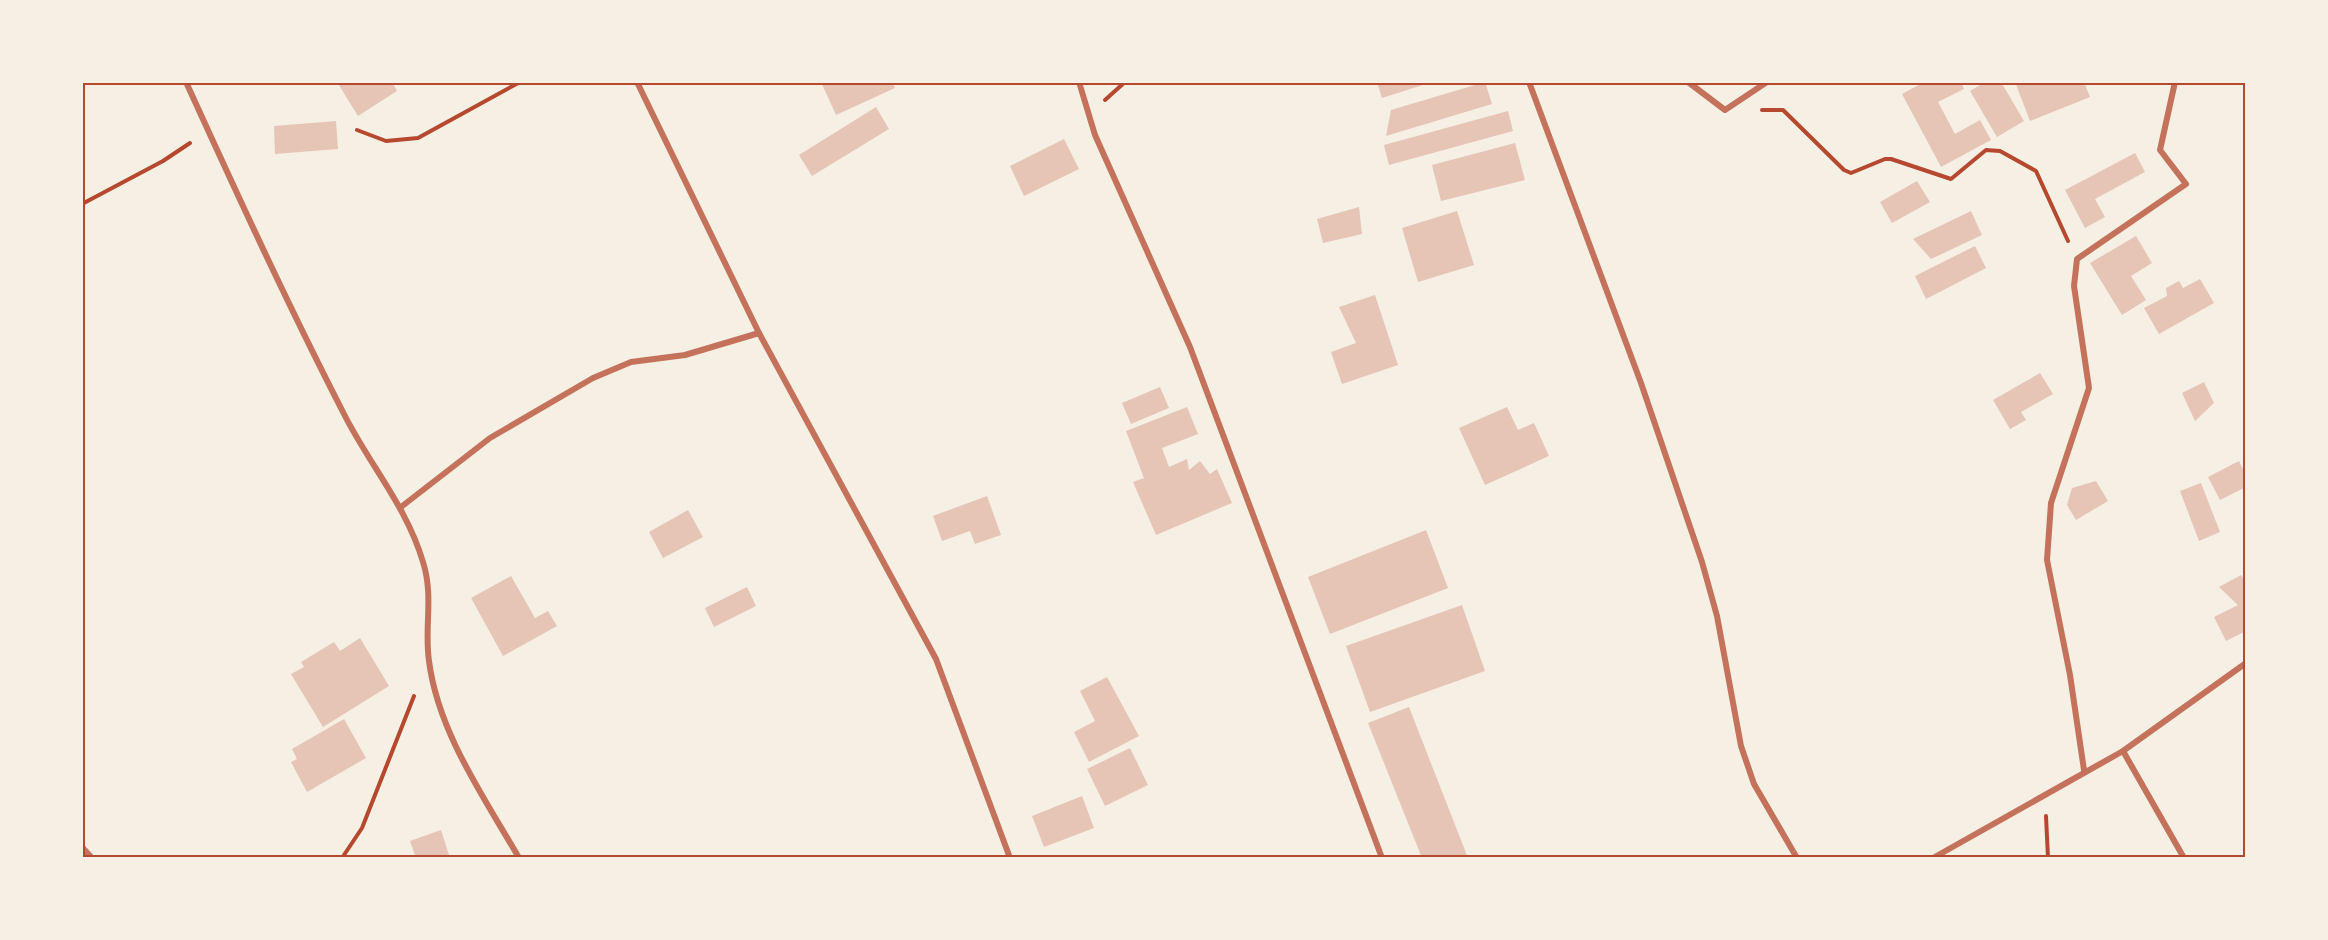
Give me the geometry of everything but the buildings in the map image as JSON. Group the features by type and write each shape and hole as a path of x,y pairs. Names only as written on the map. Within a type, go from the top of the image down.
{"street":[{"path":"186,82 303,334 347,420 401,507 423,562 430,603 428,659 437,701 464,762 519,858"},
{"path":"638,82 759,333 936,659 1010,858"},
{"path":"1079,82 1095,135 1190,347 1382,858"},
{"path":"1530,82 1641,383 1702,562 1717,616 1741,746 1754,784 1797,858"},
{"path":"1688,82 1725,110 1767,82"},
{"path":"2084,770 2070,675 2047,560 2051,502 2089,388 2074,286 2077,260 2186,184 2160,150 2175,82"},
{"path":"401,507 490,438 593,378 631,362 685,355 759,333"},
{"path":"1933,858 2084,770 2123,751 2246,663"},
{"path":"2123,751 2184,858"},
{"path":"82,847 92,858"}],"path":[{"path":"357,130 386,141 418,138 520,82"},
{"path":"1725,110 1783,110 1844,170 1851,172 1885,159 1891,159 1951,179 1986,150 2000,151 2036,171 2077,260"},
{"path":"82,204 163,161 208,130"},
{"path":"342,858 362,828 428,659"},
{"path":"2045,793 2048,858"}]}
